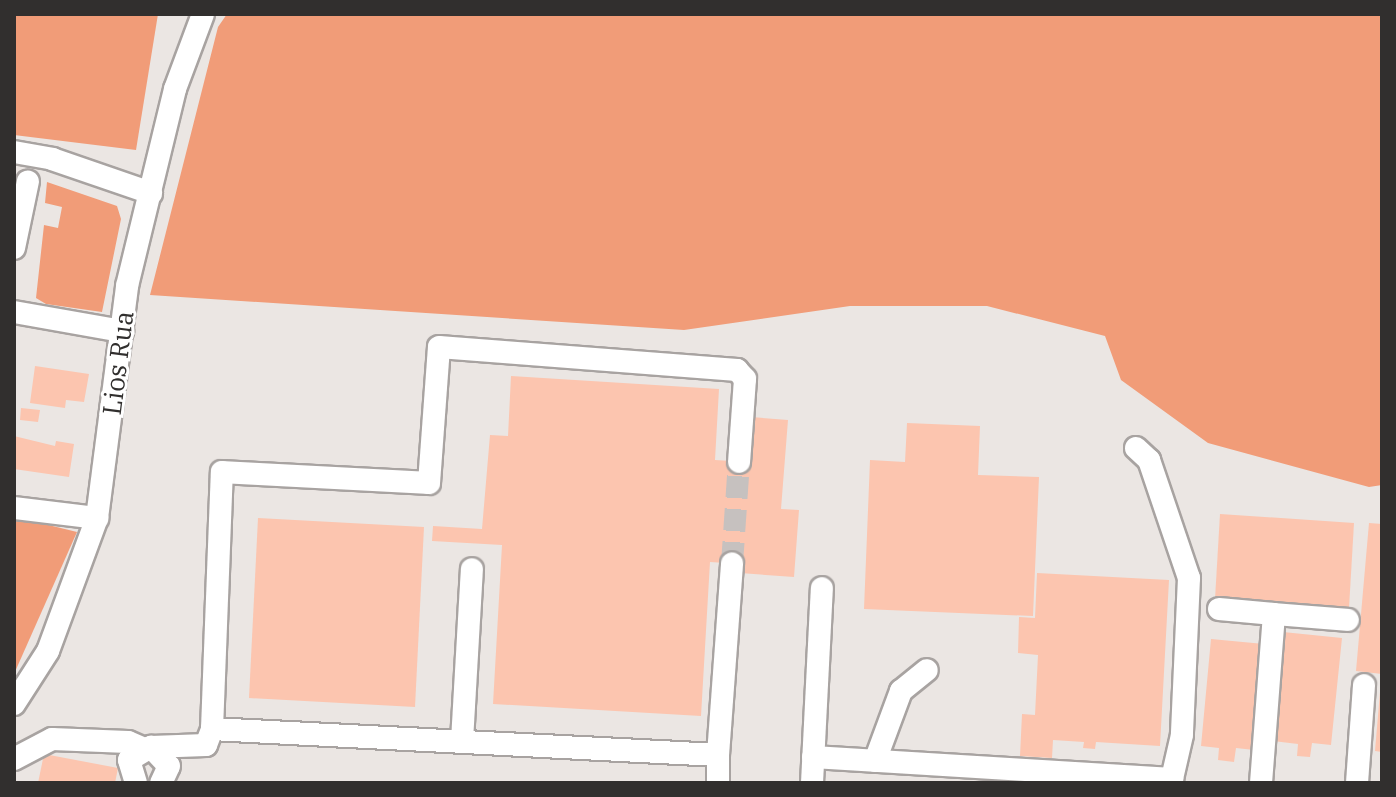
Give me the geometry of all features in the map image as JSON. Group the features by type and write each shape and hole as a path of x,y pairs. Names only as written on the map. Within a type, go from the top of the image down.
{"street":[{"name":"Lios Rua","path":"14,704 48,651 97,518 122,331 151,193 175,89 203,14"},
{"path":"14,152 52,159 151,193"},
{"path":"14,248 28,181"},
{"path":"14,312 122,331"},
{"path":"134,782 129,760 146,748 206,745 212,729 222,472 429,483 439,347 737,370 745,379 739,462"},
{"path":"813,757 1171,781 1182,735 1189,578 1149,460 1136,448"},
{"path":"14,508 97,518"},
{"path":"718,783 732,564"},
{"path":"462,741 472,569"},
{"path":"812,783 822,588"},
{"path":"1219,609 1348,620"},
{"path":"1261,783 1274,614"},
{"path":"875,761 901,691 927,670"},
{"path":"1357,783 1364,685"},
{"path":"212,729 718,755"},
{"path":"14,759 52,739 128,742 146,748 169,766 161,783"}],"shaded area":[{"path":"14,14 158,14 136,150 14,135"},
{"path":"227,14 1382,14 1382,485 1369,487 1208,443 1121,380 1105,336 987,306 850,306 684,330 150,295 218,27"},
{"path":"47,182 117,206 121,219 102,312 46,304 36,298 44,225 58,228 62,207 45,203"},
{"path":"14,519 77,532 14,674"}],"building":[{"path":"35,366 89,374 84,402 66,400 65,408 30,403"},
{"path":"511,376 719,389 715,460 748,462 751,417 788,420 781,509 799,510 794,577 740,573 741,564 710,562 701,716 493,704 502,545 432,541 433,526 482,529 490,435 508,436"},
{"path":"21,408 40,410 38,422 20,420"},
{"path":"907,423 980,426 978,475 1039,477 1033,616 864,609 870,460 905,462"},
{"path":"14,436 55,446 56,441 74,444 69,477 14,469"},
{"path":"1220,514 1354,523 1349,608 1215,599"},
{"path":"258,518 424,527 415,707 249,698"},
{"path":"1369,523 1382,524 1382,674 1356,671"},
{"path":"1037,573 1169,580 1160,746 1096,742 1095,749 1083,748 1084,742 1053,740 1052,758 1020,756 1022,714 1035,715 1038,655 1018,653 1019,617 1035,618"},
{"path":"1283,632 1342,638 1331,745 1312,743 1310,757 1297,756 1298,744 1273,741"},
{"path":"1211,639 1264,644 1254,750 1236,748 1234,762 1218,760 1219,748 1201,746"},
{"path":"1382,693 1382,752 1375,751"},
{"path":"44,754 118,768 115,783 38,783"}],"tunnel":[{"path":"732,564 739,462"}]}
